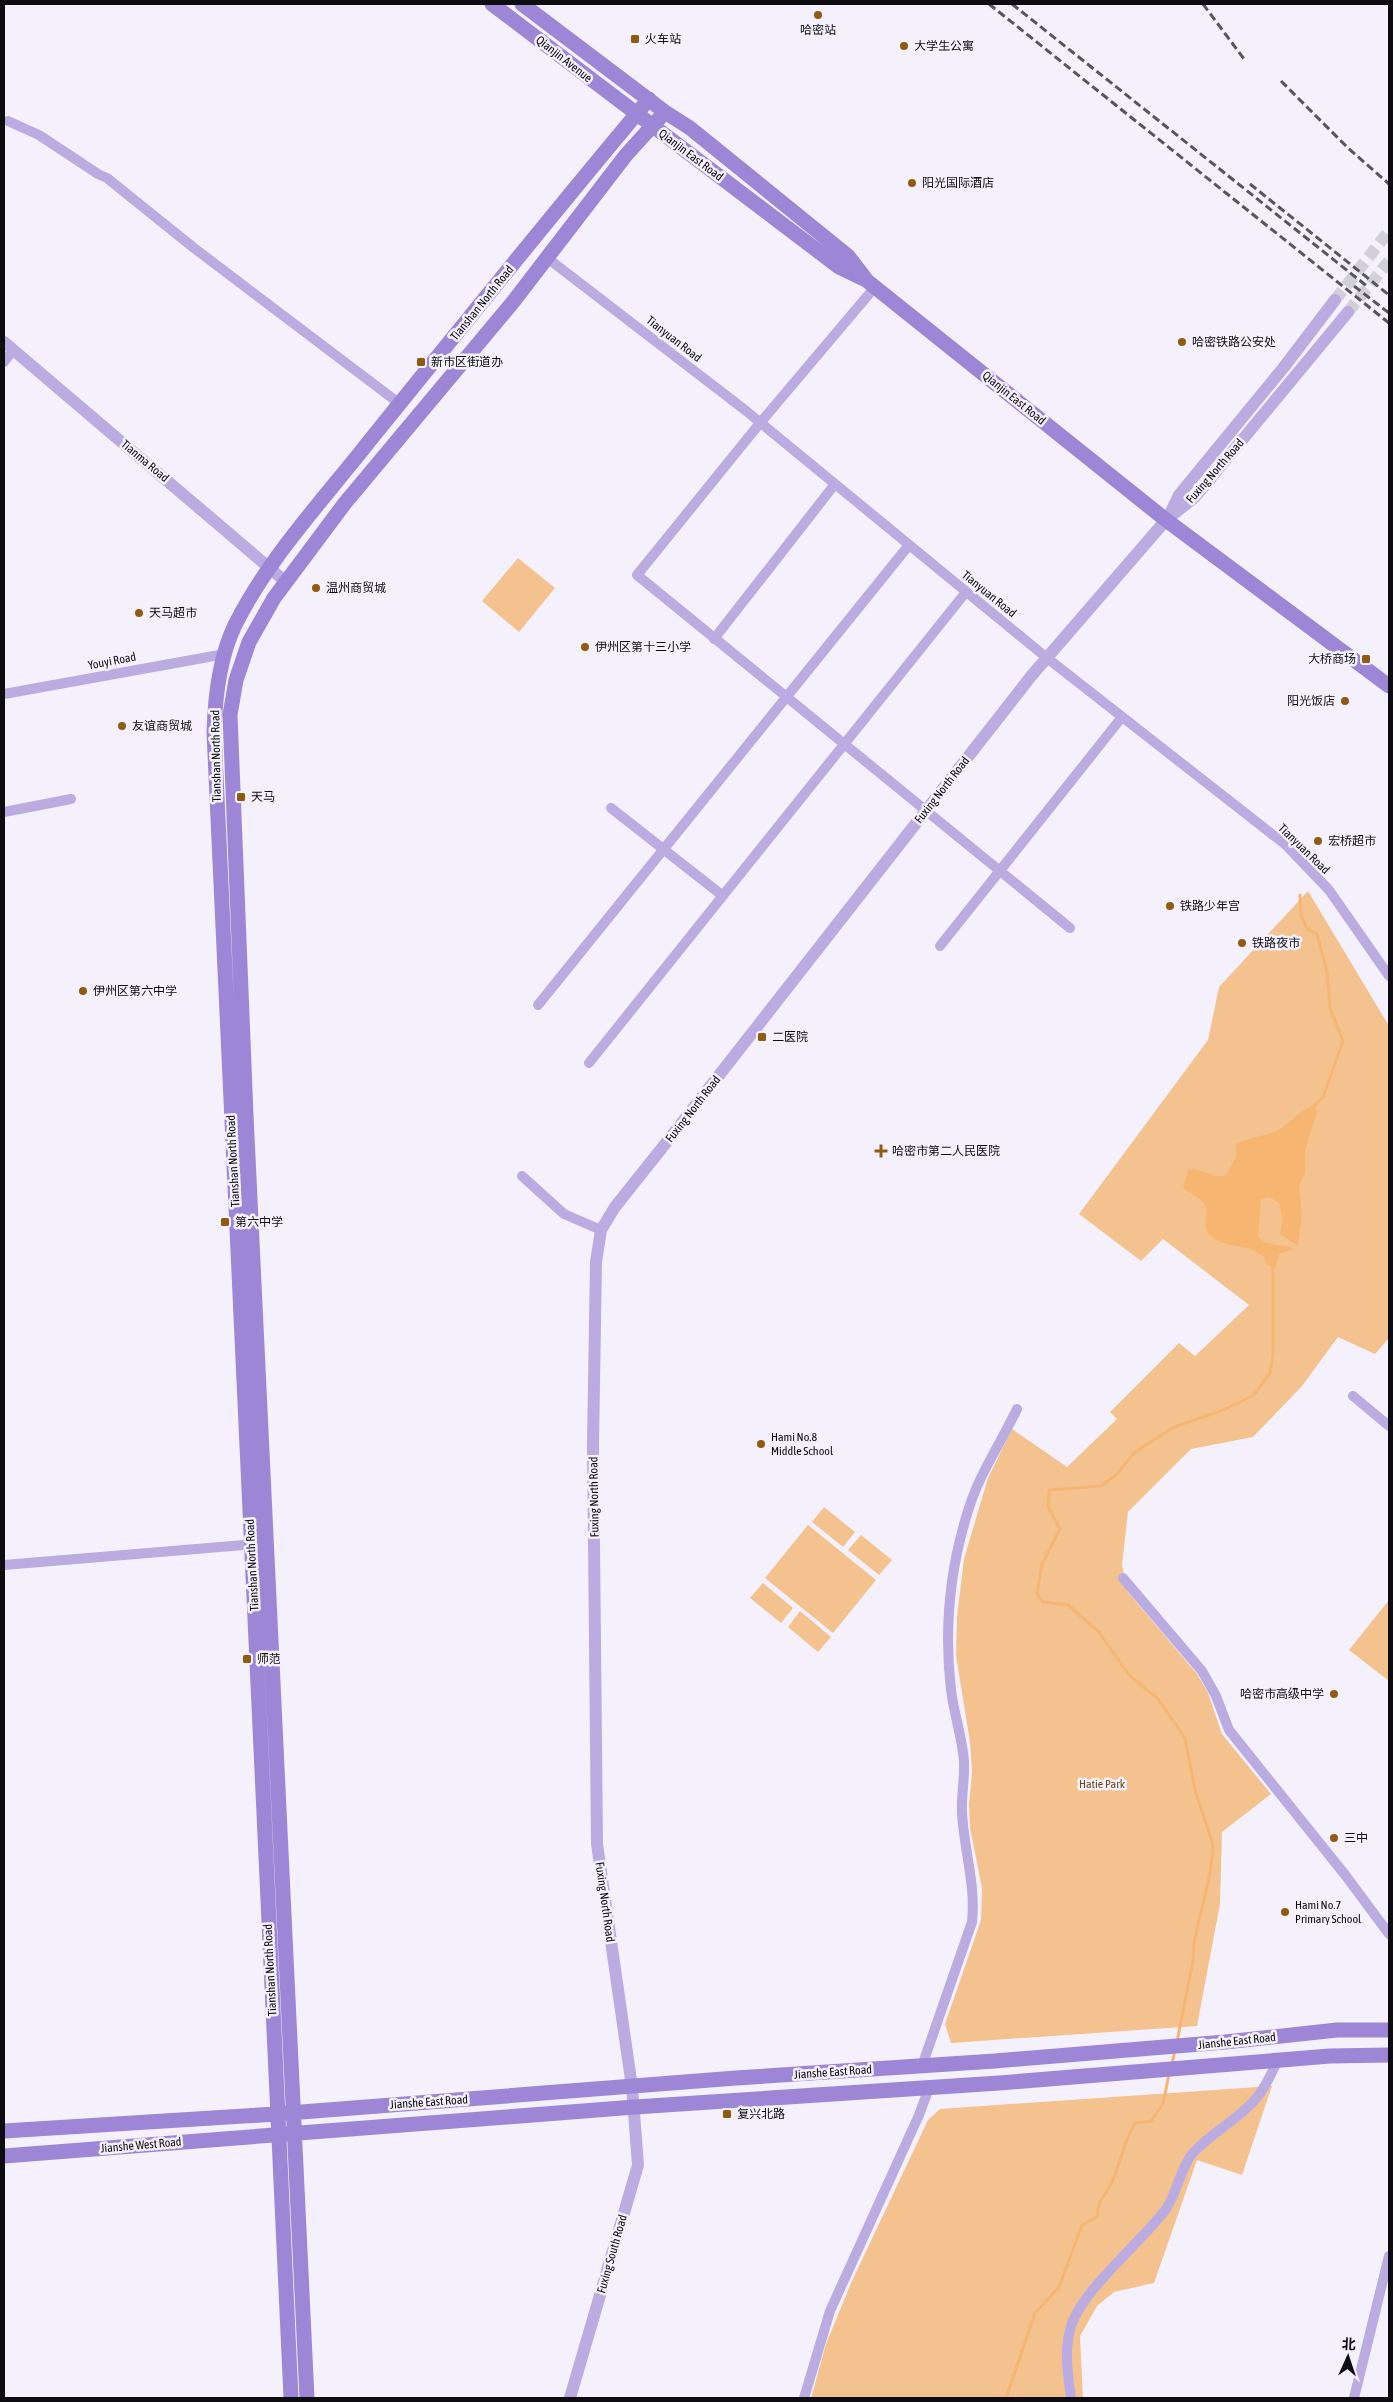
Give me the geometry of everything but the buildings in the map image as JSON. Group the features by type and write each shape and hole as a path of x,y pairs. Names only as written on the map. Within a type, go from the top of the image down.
{"main road":[{"name":"Qianjin Avenue","path":"492,4 637,114"},
{"path":"522,4 665,112 690,128 848,256 871,284"},
{"name":"Tianshan North Road","path":"291,2398 276,2114 214,732 217,687 224,654 234,628 269,568 400,404 650,99"},
{"path":"307,2398 266,1544 230,715 236,680 250,642 274,598 345,503 513,302 626,155 665,112"},
{"name":"Qianjin East Road","path":"637,114 839,267 871,284 1166,520 1389,686"},
{"name":"Jianshe East Road","path":"276,2114 995,2061 1225,2042 1337,2030 1389,2030"},
{"name":"Jianshe East Road","path":"278,2134 635,2107 1000,2083 1330,2056 1389,2055"},
{"name":"Jianshe West Road","path":"4,2131 276,2114"},
{"name":"Jianshe West Road","path":"4,2156 278,2134"}],"street":[{"path":"8,121 38,135 98,174 108,178 194,248 400,404"},
{"name":"Tianyuan Road","path":"546,257 760,423 1047,658 1298,856 1329,890 1389,976"},
{"path":"871,284 637,575 714,640 1070,928"},
{"path":"1166,520 1179,496 1284,367 1335,300"},
{"name":"Fuxing North Road","path":"635,2107 597,1844 593,1444 596,1262 601,1230 615,1207 643,1170 1047,658 1166,520 1195,497 1348,312"},
{"path":"4,362 8,346"},
{"name":"Tianma Road","path":"8,346 286,582"},
{"path":"714,640 835,484"},
{"path":"538,1005 909,545"},
{"path":"589,1064 966,592"},
{"name":"Youyi Road","path":"4,694 224,654"},
{"path":"940,946 998,870 1051,808 1122,717"},
{"path":"4,812 71,799"},
{"path":"610,808 664,848 722,896"},
{"path":"522,1176 564,1214 601,1230"},
{"path":"1353,1396 1389,1426"},
{"path":"922,2066 972,1922 974,1901 962,1812 964,1760 951,1690 948,1641 950,1593 957,1548 968,1509 982,1473 1007,1431 1017,1409"},
{"path":"4,1566 266,1544"},
{"path":"1123,1578 1202,1670 1216,1696 1229,1730 1346,1876 1389,1934"},
{"path":"1071,2398 1066,2368 1067,2348 1070,2329 1080,2306 1167,2208 1191,2156 1206,2141 1250,2105 1264,2088 1278,2060"},
{"path":"804,2398 830,2312 919,2115 929,2088"},
{"name":"Fuxing South Road","path":"570,2398 638,2165 635,2107"},
{"path":"1354,2398 1389,2256"}],"green space":[{"path":"518,558 555,588 519,632 482,601"},
{"name":"Hatie Park","path":"1308,891 1389,1026 1389,1338 1375,1354 1338,1337 1302,1386 1253,1437 1191,1449 1128,1512 1122,1565 1128,1592 1197,1674 1208,1693 1222,1734 1271,1794 1222,1832 1220,1904 1197,2026 951,2043 945,2024 981,1920 982,1888 970,1828 969,1804 972,1773 970,1742 956,1656 957,1616 964,1559 988,1478 1012,1429 1067,1467 1117,1419 1110,1412 1179,1343 1195,1356 1249,1305 1163,1239 1141,1261 1079,1214 1208,1040 1219,987"},
{"path":"824,1507 855,1532 843,1547 812,1522"},
{"path":"808,1525 876,1580 833,1633 765,1578"},
{"path":"861,1535 892,1560 879,1575 848,1550"},
{"path":"763,1583 793,1608 781,1623 750,1598"},
{"path":"1389,1600 1389,1681 1349,1650"},
{"path":"800,1611 831,1637 818,1652 788,1627"},
{"path":"1272,2086 1242,2175 1197,2160 1154,2283 1114,2292 1097,2306 1080,2336 1083,2398 811,2398 826,2344 851,2283 928,2120 940,2109"}],"shaded area":[{"path":"1313,1106 1317,1111 1305,1151 1305,1174 1299,1185 1302,1216 1298,1246 1280,1234 1282,1221 1280,1204 1270,1197 1261,1199 1258,1237 1270,1244 1294,1249 1279,1254 1276,1267 1273,1268 1266,1264 1264,1257 1254,1251 1221,1242 1212,1237 1206,1230 1206,1207 1204,1203 1183,1187 1188,1170 1192,1169 1225,1176 1236,1157 1236,1144 1279,1130 1308,1107"}],"waterway":[{"path":"1300,895 1301,915 1307,929 1317,934 1327,972 1330,1008 1343,1041 1323,1097 1311,1109"},
{"path":"1177,2042 1193,1961 1194,1942 1209,1878 1213,1851 1212,1842 1195,1790 1185,1738 1158,1699 1129,1675 1099,1632 1068,1605 1043,1602 1037,1594 1042,1564 1060,1529 1048,1507 1049,1490 1101,1486 1116,1475 1135,1452 1174,1427 1226,1409 1254,1395 1270,1373 1273,1355 1273,1265"},
{"path":"1172,2064 1175,2050"},
{"path":"1006,2398 1035,2313 1059,2287 1082,2225 1097,2217 1100,2202 1112,2182 1135,2123 1151,2121 1163,2104 1169,2074"}],"tunnel":[{"path":"1335,300 1389,231"},
{"path":"1348,312 1389,261"}],"railway":[{"path":"989,4 1389,323"},
{"path":"1012,4 1368,287"},
{"path":"1203,4 1244,59"},
{"path":"1281,81 1348,148 1389,184"},
{"path":"1250,184 1389,295"},
{"path":"1354,286 1389,313"}],"place":[{"name":"哈密站","path":"818,15"},
{"name":"火车站","path":"635,39"},
{"name":"大学生公寓","path":"904,46"},
{"name":"阳光国际酒店","path":"912,183"},
{"name":"哈密铁路公安处","path":"1182,342"},
{"name":"新市区街道办","path":"421,362"},
{"name":"温州商贸城","path":"316,588"},
{"name":"天马超市","path":"139,613"},
{"name":"伊州区第十三小学","path":"585,647"},
{"name":"大桥商场","path":"1366,659"},
{"name":"阳光饭店","path":"1345,701"},
{"name":"友谊商贸城","path":"122,726"},
{"name":"天马","path":"241,797"},
{"name":"宏桥超市","path":"1318,841"},
{"name":"铁路少年宫","path":"1170,906"},
{"name":"铁路夜市","path":"1242,943"},
{"name":"伊州区第六中学","path":"83,991"},
{"name":"二医院","path":"762,1037"},
{"name":"哈密市第二人民医院","path":"881,1151"},
{"name":"第六中学","path":"225,1222"},
{"name":"Hami No.8 Middle School","path":"761,1444"},
{"name":"师范","path":"247,1659"},
{"name":"哈密市高级中学","path":"1334,1694"},
{"name":"三中","path":"1334,1838"},
{"name":"Hami No.7 Primary School","path":"1285,1912"},
{"name":"复兴北路","path":"727,2114"}]}
